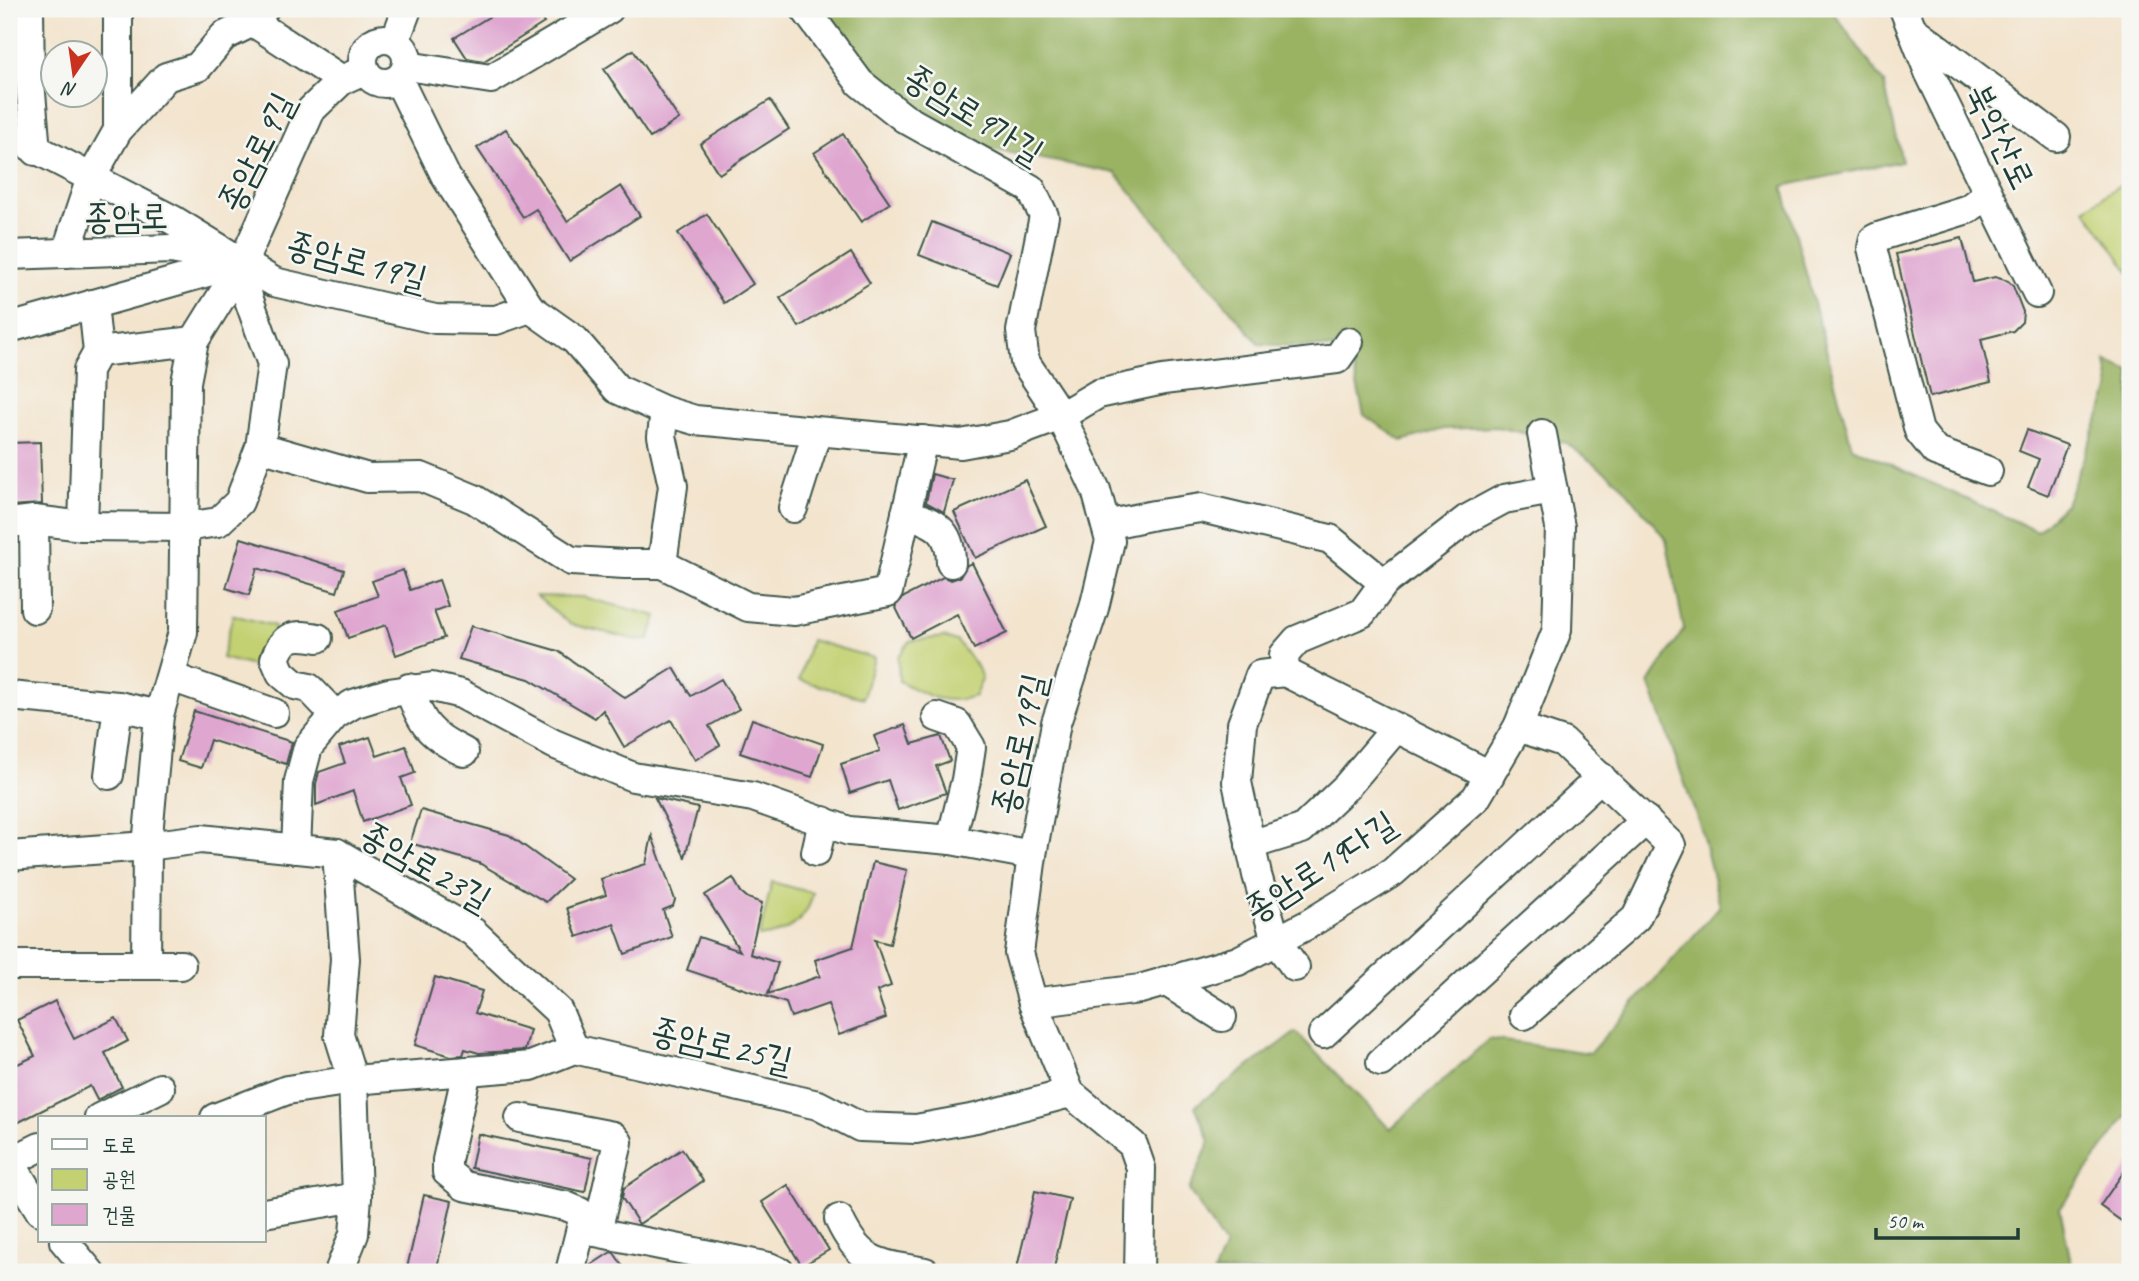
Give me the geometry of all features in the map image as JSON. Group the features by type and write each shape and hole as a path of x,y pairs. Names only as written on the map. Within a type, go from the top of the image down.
{"street":[{"path":"29,9 30,81 36,151"},
{"path":"118,9 118,130"},
{"path":"407,9 400,62 386,84 353,75 362,63 367,48 379,39 400,62 446,177 530,308 575,340 617,389 665,411 695,420 961,444 1010,435 1061,416 1098,394 1163,380 1337,359 1349,342"},
{"path":"400,62 491,79 610,9"},
{"name":"종암로9가길","path":"805,9 860,83 886,104 904,118 1031,189 1044,216 1021,331 1025,362 1061,416"},
{"path":"66,253 90,178 118,130 166,76 198,67 225,36 259,16"},
{"name":"종암로9길","path":"194,341 243,262 311,110 353,75 259,16"},
{"path":"1907,18 2056,136"},
{"name":"북악산로","path":"1907,18 2037,293"},
{"path":"9,135 173,220 243,262 248,296 272,364 260,447 239,502 218,522 186,527 83,526 21,521 35,609"},
{"path":"1988,194 1968,209 1878,237 1874,239 1871,248 1919,431 1935,450 1988,471"},
{"name":"종암로","path":"9,255 171,248 243,262"},
{"name":"종암로19길","path":"9,328 243,262 274,282 435,319 496,320 530,308"},
{"path":"83,526 88,370 98,352 93,304"},
{"path":"98,352 194,341 186,382 183,632 159,716 147,846 146,965"},
{"path":"663,564 673,486 662,436 665,411"},
{"name":"종암로19길","path":"1061,416 1096,490 1110,541 1094,608 1056,723 1032,855 1020,953 1033,1003 1070,1093"},
{"path":"793,508 817,432"},
{"name":"종암로19다길","path":"1033,1003 1140,989 1238,961 1307,926 1393,872 1476,798 1518,727 1558,630 1560,527 1542,434"},
{"path":"260,447 368,478 421,477 474,499 570,561 663,564 748,607 794,611 888,592 923,440"},
{"path":"1285,673 1284,655 1297,640 1362,613 1384,583 1467,519 1504,499 1553,490"},
{"path":"1106,525 1201,508 1330,539 1384,583"},
{"path":"906,513 932,522 944,533 951,549 951,563"},
{"path":"318,639 300,635 290,637 281,644 275,659 281,673 295,685 309,688 335,715"},
{"path":"1295,967 1276,941 1250,845 1237,782 1242,724 1260,675 1285,673 1490,775"},
{"path":"171,677 274,713"},
{"path":"296,849 299,781 308,747 335,715 353,704 388,692 432,687 461,694 554,744 633,777 752,797 849,831 951,840 1032,855"},
{"path":"409,688 418,715 439,740 464,751"},
{"path":"9,696 118,706 159,716"},
{"path":"109,775 118,706"},
{"path":"937,718 957,723 971,747 951,840"},
{"path":"1518,727 1563,742 1671,845 1636,918 1524,1015"},
{"name":"종암로19다길","path":"1250,845 1302,828 1347,786 1396,728"},
{"path":"1322,1034 1601,777"},
{"path":"1381,1062 1646,820"},
{"path":"816,852 822,821"},
{"name":"종암로23길","path":"9,856 147,846 201,839 337,853 473,932 558,1011 574,1049"},
{"path":"337,853 345,959 340,1035 353,1080 357,1197 354,1234 339,1272"},
{"path":"9,965 181,965"},
{"path":"1165,981 1222,1017"},
{"path":"220,1116 287,1090 353,1080 531,1066 574,1049"},
{"name":"종암로25길","path":"574,1049 818,1105 860,1127 916,1129 976,1118 1070,1093"},
{"path":"467,1071 447,1160 447,1171 464,1186 566,1206 580,1212 589,1231"},
{"path":"103,1116 160,1088"},
{"path":"1070,1093 1133,1145 1141,1168 1139,1272"},
{"path":"520,1118 613,1136 618,1142 589,1231 570,1272"},
{"path":"38,1148 9,1161 38,1208"},
{"path":"266,1213 357,1197"},
{"path":"839,1219 854,1245 872,1261 925,1272"},
{"path":"589,1231 769,1267 780,1272"},
{"path":"65,1242 90,1272"}],"green space":[{"path":"824,9 1831,9 1884,83 1902,161 1783,186 1852,447 2037,531 2066,504 2110,388 2106,361 2130,371 2130,1111 2060,1208 2073,1272 1214,1272 1225,1246 1189,1190 1210,1141 1195,1106 1296,1032 1390,1129 1489,1039 1590,1053 1720,906 1701,829 1649,683 1684,629 1666,539 1620,483 1566,443 1497,427 1444,429 1402,441 1364,415 1349,349 1259,344 1115,173 985,148 874,80"},
{"path":"2130,178 2130,273 2085,209"},
{"path":"536,596 583,597 657,616 649,640 633,639 570,624"},
{"path":"233,615 275,626 264,669 222,658"},
{"path":"944,637 957,641 978,668 982,679 975,696 945,700 899,681 898,657 910,641"},
{"path":"811,640 874,658 863,698 799,680"},
{"path":"772,882 813,893 806,912 794,925 778,933 759,937"}],"building":[{"path":"502,9 535,9 544,23 484,61 467,58 454,38"},
{"path":"633,50 679,119 650,138 604,69"},
{"path":"770,100 789,129 719,174 700,144"},
{"path":"506,129 567,221 621,186 640,216 569,261 536,209 523,217 477,148"},
{"path":"843,134 890,203 861,222 814,153"},
{"path":"707,214 753,284 724,303 678,233"},
{"path":"932,222 1010,253 997,285 919,255"},
{"path":"1962,238 1973,282 1995,277 2008,281 2013,286 2023,312 2022,322 2013,331 1981,339 1991,382 1930,397 1896,254"},
{"path":"851,253 870,283 799,327 780,298"},
{"path":"2027,430 2067,445 2048,495 2028,487 2039,459 2019,451"},
{"path":"40,442 42,504 9,506 9,443"},
{"path":"932,474 953,480 944,512 926,502"},
{"path":"1025,480 1046,526 975,558 954,512"},
{"path":"241,538 344,570 337,592 257,568 249,595 226,588"},
{"path":"972,563 1007,633 974,649 957,614 911,638 895,606 904,597 943,577 951,580 960,577 967,565"},
{"path":"403,570 410,590 439,580 448,606 434,611 444,638 396,655 386,625 348,638 338,610 378,596 372,581"},
{"path":"471,626 558,651 625,698 674,668 691,696 721,679 739,709 709,726 720,745 695,760 671,720 624,747 603,710 595,718 529,679 459,659"},
{"path":"194,711 292,742 286,764 210,740 201,768 178,761"},
{"path":"752,719 823,744 812,777 740,753"},
{"path":"905,725 912,744 941,736 950,761 936,766 946,793 898,810 888,780 850,793 841,764 880,751 874,736"},
{"path":"370,737 377,756 406,746 415,773 401,778 411,805 363,822 353,791 316,805 319,772 345,763 339,747"},
{"path":"655,798 698,808 685,857"},
{"path":"421,810 509,835 570,879 546,902 479,863 410,843"},
{"path":"652,836 675,900 673,906 663,910 672,937 625,954 614,924 577,937 567,908 606,895 601,879 646,864"},
{"path":"873,862 907,870 890,944 875,940 891,986 877,991 886,1018 839,1035 828,1004 791,1017 786,1003 687,970 699,937 740,951 705,895 733,878 741,892 762,903 750,954 778,963 768,994 820,976 815,960 853,947"},
{"path":"435,977 482,991 475,1013 530,1030 525,1050 479,1053 465,1049 463,1055 451,1056 415,1045"},
{"path":"55,1001 74,1039 116,1018 128,1041 105,1053 122,1087 97,1100 90,1086 9,1127 9,1068 35,1056 17,1020"},
{"path":"478,1134 592,1158 585,1192 471,1168"},
{"path":"682,1149 703,1181 639,1224 622,1198 624,1188"},
{"path":"2130,1163 2130,1227 2100,1206"},
{"path":"788,1185 829,1250 802,1266 762,1202"},
{"path":"1035,1191 1070,1199 1053,1272 1016,1272"},
{"path":"424,1195 452,1201 436,1272 406,1272"},
{"path":"611,1252 627,1272 587,1272 588,1267"}]}
